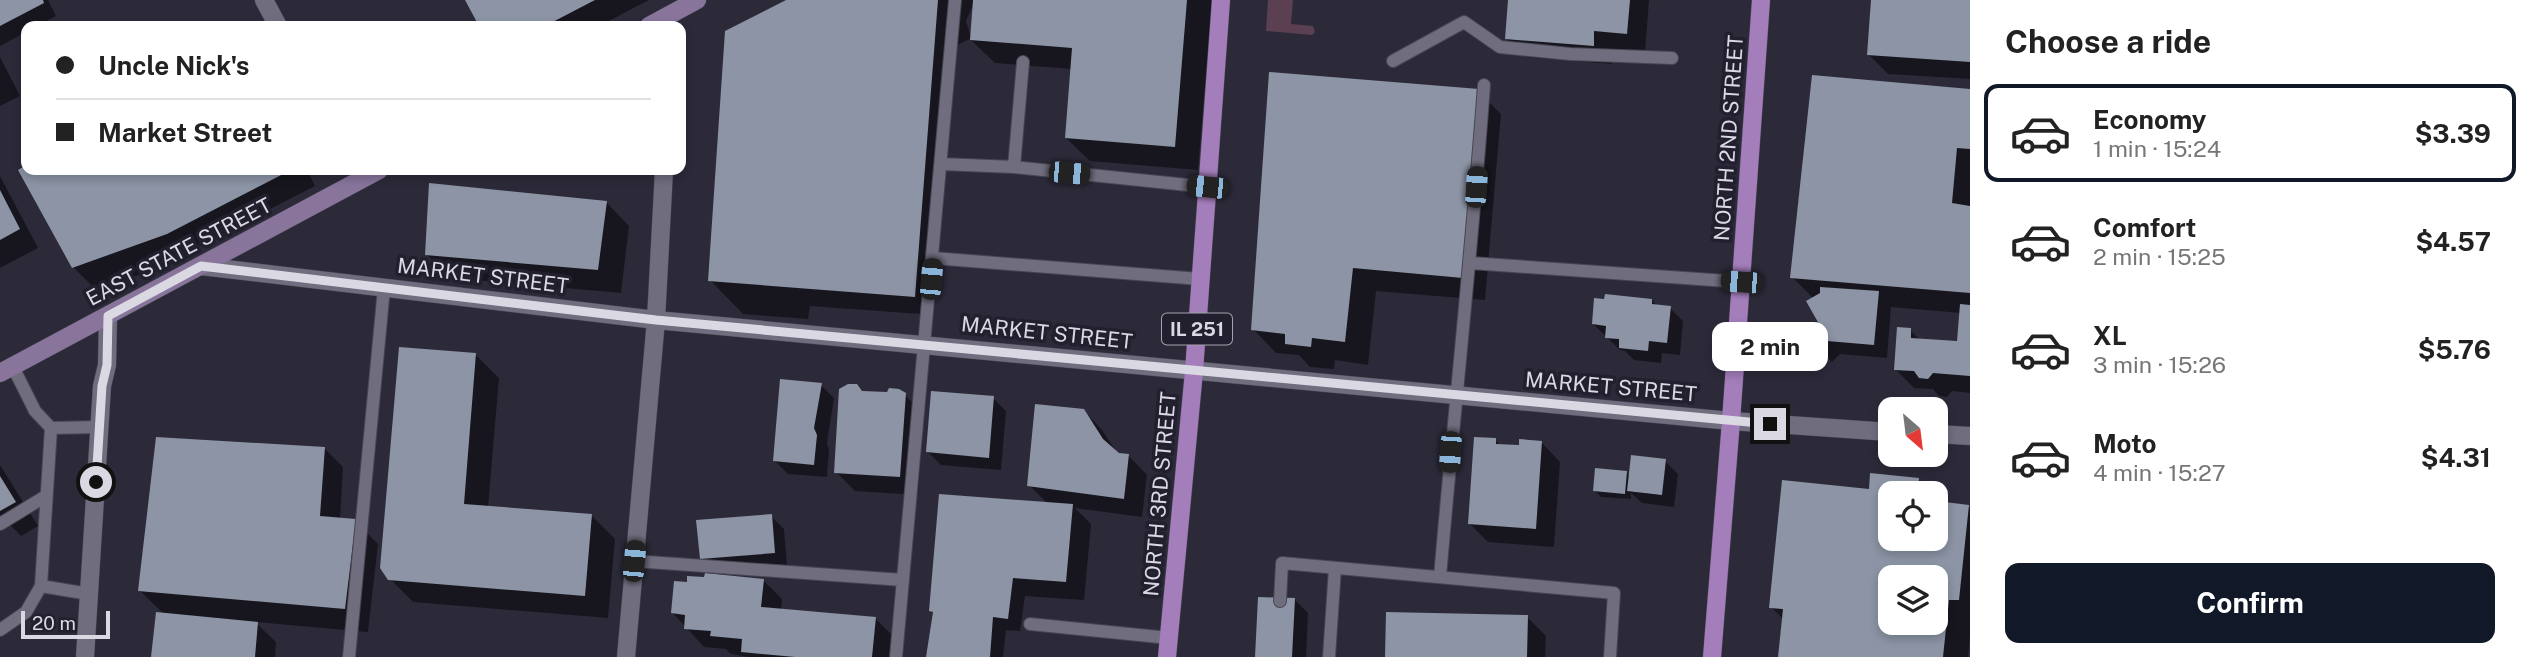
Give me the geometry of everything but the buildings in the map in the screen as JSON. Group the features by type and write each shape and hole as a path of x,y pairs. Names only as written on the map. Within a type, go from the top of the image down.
{"main road":[{"path":"673,20 697,0"},
{"name":"NORTH 3RD STREET","path":"1167,657 1194,371 1221,0"},
{"name":"NORTH 2ND STREET","path":"1712,657 1761,0"},
{"name":"EAST STATE STREET","path":"6,370 201,266 358,175"}],"street":[{"path":"264,0 275,21"},
{"path":"626,657 656,320 664,175"},
{"name":"MARKET STREET","path":"201,266 656,320 1731,421 1878,431"},
{"path":"85,657 102,386 107,365 108,316"},
{"path":"1948,435 1970,436"}],"lane":[{"path":"895,657 955,0"},
{"path":"1393,61 1464,22 1500,47 1570,54 1672,58"},
{"path":"1014,167 1023,62"},
{"path":"1440,577 1455,395 1471,263 1484,85"},
{"path":"941,164 1014,167 1207,187"},
{"path":"933,258 1200,279"},
{"path":"1471,263 1741,282"},
{"path":"349,657 384,288"},
{"path":"0,630 26,612 41,586 51,428 35,411 6,370"},
{"path":"51,428 100,427"},
{"path":"0,524 46,496"},
{"path":"634,561 903,580"},
{"path":"1280,601 1282,564 1615,593 1610,657"},
{"path":"1329,657 1335,568"},
{"path":"41,586 89,594"},
{"path":"1030,624 1169,638"}],"shaded area":[{"path":"1268,0 1293,0 1291,24 1313,26 1315,32 1312,35 1266,31"}],"route":[{"path":"96,482 102,386 107,365 108,316 201,266 656,320 1770,424"}]}
